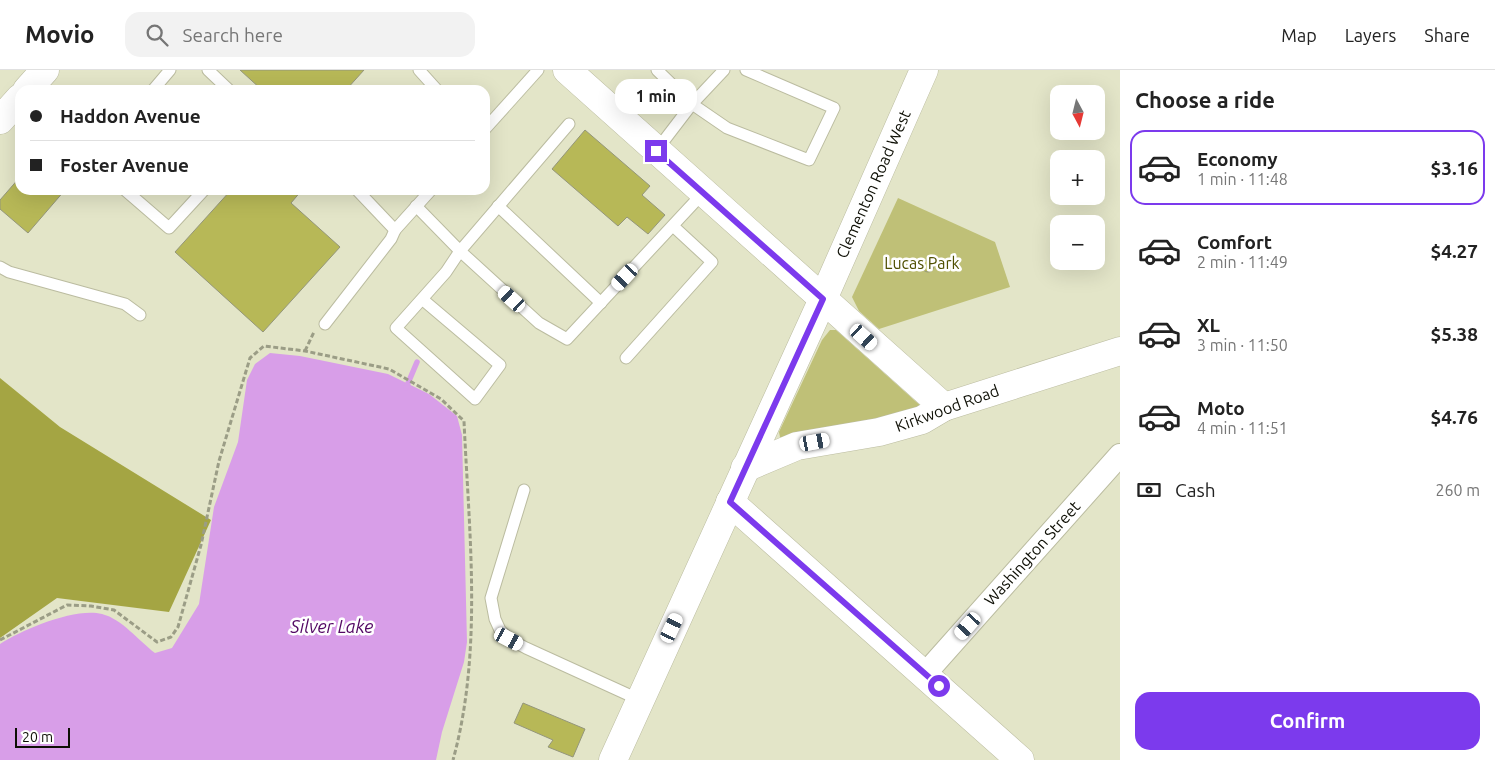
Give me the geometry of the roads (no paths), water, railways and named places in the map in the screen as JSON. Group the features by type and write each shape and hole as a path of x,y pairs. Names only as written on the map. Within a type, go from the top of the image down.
{"street":[{"path":"32,85 45,70"},
{"path":"567,70 944,407"},
{"name":"Clementon Road West","path":"614,760 823,299 924,70"},
{"path":"0,120 15,104"},
{"name":"Kirkwood Road","path":"745,468 797,446 880,432 922,420 944,407 1120,351"},
{"name":"Washington Street","path":"925,674 1120,455"},
{"path":"730,502 1020,760"}],"lane":[{"path":"157,85 170,70"},
{"path":"208,70 223,85"},
{"path":"419,70 432,85"},
{"path":"490,123 538,70"},
{"path":"656,151 692,104 724,70"},
{"path":"664,72 692,104 727,128 809,160 834,108 746,70"},
{"path":"422,299 500,365 475,398 396,328 446,272 460,251 569,124"},
{"path":"416,206 460,251 539,323 567,339 703,193"},
{"path":"134,195 170,228 200,195"},
{"path":"362,195 395,230"},
{"path":"321,324 391,239 395,230 426,195"},
{"path":"498,206 601,303"},
{"path":"626,358 712,262 673,226"},
{"path":"0,267 9,272 125,304 140,315"},
{"path":"524,490 491,598 495,619 500,630 509,639 526,648 640,700"}],"water":[{"name":"Silver Lake","path":"270,353 300,356 388,374 429,394 457,416 462,435 467,642 464,662 442,732 436,760 0,760 0,644 22,632 64,616 91,613 102,614 116,621 155,653 172,648 199,604 214,507 238,442 247,380 255,364"}],"waterway":[{"path":"406,388 417,362"}],"park label":[{"name":"Lucas Park","path":"922,263"}]}
